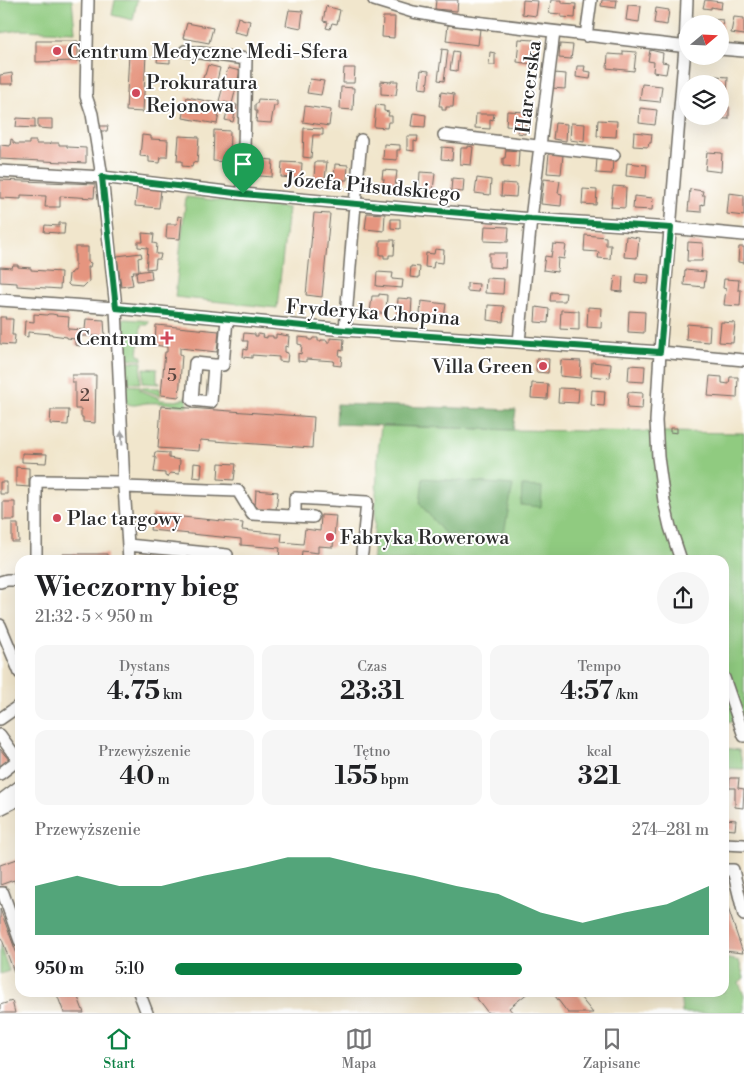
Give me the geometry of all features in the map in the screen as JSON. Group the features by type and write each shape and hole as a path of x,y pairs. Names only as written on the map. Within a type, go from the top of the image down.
{"street":[{"path":"88,0 86,96 92,114 102,177 116,308 129,555"},
{"path":"374,0 413,12 458,20 679,46"},
{"path":"586,36 591,0"},
{"path":"687,0 687,15"},
{"name":"Harcerska","path":"519,342 531,219 554,32"},
{"path":"729,49 744,50"},
{"path":"185,51 246,59 243,194"},
{"path":"679,555 670,527 660,476 656,421 660,352 685,65"},
{"name":"Harcerska","path":"444,135 614,155"},
{"path":"345,330 354,204 361,140"},
{"name":"Józefa Piłsudskiego","path":"0,171 102,177 243,194 744,235"},
{"name":"Fryderyka Chopina","path":"0,300 116,308 345,330 660,352 744,360"},
{"path":"214,365 223,365 227,319"},
{"path":"36,555 36,481 238,491 252,514 313,517"},
{"path":"295,516 295,498 367,502 362,553"},
{"path":"128,545 227,555"},
{"path":"0,625 15,661"},
{"path":"729,692 744,736"},
{"path":"0,719 15,708"},
{"path":"0,735 15,756"},
{"path":"0,774 15,762"},
{"path":"0,801 15,790"},
{"path":"0,809 15,801"},
{"path":"729,844 744,845"},
{"path":"729,870 733,870 744,915"},
{"path":"0,893 3,893 15,927"},
{"path":"142,997 147,1013"}],"green space":[{"path":"0,0 72,0 75,32 20,30 0,33"},
{"path":"115,0 137,0 133,20 112,15"},
{"path":"186,197 288,208 277,308 175,297"},
{"path":"123,320 149,321 148,325 141,325 138,356 142,356 142,360 124,358"},
{"path":"124,361 142,362 140,383 125,383"},
{"path":"144,368 157,369 157,382 160,384 142,383"},
{"path":"125,385 140,386 140,390 160,400 178,401 188,397 187,406 156,403 134,405 126,403"},
{"path":"142,387 160,388 161,396 142,389"},
{"path":"337,404 516,410 513,430 336,424"},
{"path":"381,426 744,433 744,722 729,721 729,555 373,555"},
{"path":"423,478 513,485 503,538 445,534 420,504"},
{"path":"522,486 542,487 541,507 521,505"},
{"path":"729,749 739,750 744,769 729,768"},
{"path":"0,945 9,971 0,974"},
{"path":"729,959 739,961 744,978 739,982 744,996 744,1013 682,1013 680,997 729,997"}],"building":[{"path":"436,0 458,0 457,11 435,9"},
{"path":"523,0 538,1 536,16 522,14"},
{"path":"551,0 562,0 562,3 576,4 575,18 561,17 561,14 549,13"},
{"path":"602,0 617,0 616,8 601,6"},
{"path":"705,0 722,2 721,9 703,8"},
{"path":"628,5 641,6 639,22 626,20"},
{"path":"326,6 340,10 337,24 332,23 330,29 326,28 328,22 323,21"},
{"path":"656,8 669,10 667,25 654,23"},
{"path":"289,10 303,11 301,28 286,25"},
{"path":"238,17 250,21 247,35 234,32"},
{"path":"383,17 395,17 394,38 382,37"},
{"path":"734,17 744,18 744,35 731,33"},
{"path":"187,23 213,28 209,43 183,38"},
{"path":"448,25 480,29 478,45 446,41"},
{"path":"519,39 534,40 532,64 517,62"},
{"name":"Centrum Medyczne Medi-Sfera","path":"36,41 78,41 78,61 36,62"},
{"path":"560,44 573,45 571,59 559,58"},
{"path":"442,49 448,50 444,81 438,80"},
{"path":"650,50 663,53 662,62 668,63 666,74 653,72 654,62 648,61"},
{"path":"453,51 459,52 457,71 450,70"},
{"path":"623,51 636,52 634,71 607,68 608,54 623,55"},
{"path":"490,52 495,53 495,65 489,65"},
{"name":"Prokuratura Rejonowa","path":"129,53 146,54 143,112 126,111"},
{"path":"158,54 170,55 170,63 157,62"},
{"path":"208,65 220,68 216,85 202,81"},
{"path":"577,66 585,66 584,71 591,72 590,79 576,77"},
{"path":"228,68 240,71 232,104 237,105 233,122 225,120 229,103 219,101"},
{"path":"344,68 355,68 354,83 343,83"},
{"path":"421,70 429,71 427,89 419,88"},
{"path":"12,73 13,84 0,84 0,75"},
{"path":"553,73 566,74 565,89 552,88"},
{"path":"310,79 324,81 321,95 307,93"},
{"path":"381,81 398,81 396,95 381,94"},
{"path":"642,84 662,86 660,102 640,100"},
{"path":"341,87 354,88 353,110 340,109"},
{"path":"441,92 454,94 453,107 446,107 446,110 442,110 442,106 439,106"},
{"path":"187,97 221,104 217,124 183,118"},
{"path":"258,99 277,101 277,106 274,106 271,123 256,122 257,111 255,111 255,104 257,104"},
{"path":"376,105 384,106 384,111 389,112 388,116 392,116 392,122 388,122 387,128 374,127"},
{"path":"305,106 331,110 329,126 303,122"},
{"path":"640,108 657,110 655,125 639,123"},
{"path":"507,111 527,112 525,134 517,133 518,127 506,126"},
{"path":"413,113 426,115 425,127 411,126"},
{"path":"476,114 494,114 493,120 490,119 490,129 475,128"},
{"path":"17,118 35,119 35,128 16,127"},
{"path":"38,119 52,119 52,129 38,128"},
{"path":"598,120 617,121 616,137 597,136"},
{"path":"555,123 567,124 566,141 553,139"},
{"path":"571,123 585,124 584,142 570,140"},
{"path":"100,126 108,126 107,131 100,131"},
{"path":"304,128 323,129 323,135 313,135 311,158 303,157"},
{"path":"214,130 230,131 229,162 213,161"},
{"path":"634,132 652,134 651,143 649,143 648,147 633,146"},
{"path":"142,135 151,136 151,139 168,140 167,157 161,157 160,163 149,162 149,157 140,156"},
{"path":"179,136 199,137 197,163 193,162 192,167 182,166 182,161 177,161"},
{"path":"407,136 418,136 417,142 414,141 414,151 407,150"},
{"path":"11,139 15,144 29,144 29,141 36,141 36,144 59,143 59,145 67,145 67,147 86,148 86,163 0,159 0,145 10,146"},
{"path":"384,144 400,145 400,150 397,150 397,160 383,159"},
{"path":"468,146 473,147 471,165 460,164 461,148 468,148"},
{"path":"442,147 453,148 452,160 441,159"},
{"path":"506,150 519,151 518,167 503,166"},
{"path":"707,152 722,153 721,172 705,170"},
{"path":"549,153 563,155 561,174 547,173"},
{"path":"251,158 273,160 272,177 250,175"},
{"path":"597,158 613,159 612,174 596,173"},
{"path":"282,162 302,163 301,179 281,177"},
{"path":"315,162 327,162 325,179 314,178"},
{"path":"627,163 647,165 646,178 626,176"},
{"path":"335,164 348,165 347,180 334,180"},
{"path":"383,170 397,171 395,187 383,186"},
{"path":"420,172 435,173 433,190 419,189"},
{"path":"452,178 464,179 463,192 451,191"},
{"path":"477,178 491,180 490,195 475,193"},
{"path":"544,179 560,181 558,193 562,194 561,206 541,204"},
{"path":"0,180 95,184 94,198 60,196 60,207 45,207 46,196 21,195 21,199 0,198"},
{"path":"502,183 517,184 516,197 501,196"},
{"path":"613,186 626,187 625,208 611,207"},
{"path":"137,187 161,189 159,208 135,206"},
{"path":"583,189 597,190 596,205 582,204"},
{"path":"690,189 703,191 702,195 705,195 704,205 701,204 701,212 688,211"},
{"path":"729,193 744,195 744,216 727,214"},
{"path":"634,196 653,198 652,210 633,209"},
{"path":"314,213 330,214 322,297 306,295"},
{"path":"367,213 385,214 384,231 365,229"},
{"path":"178,216 182,217 180,239 166,238 167,224 177,224"},
{"path":"391,219 400,219 400,229 391,228"},
{"path":"59,223 65,223 64,234 44,232 45,225 59,226"},
{"path":"485,226 509,227 508,242 484,241"},
{"path":"142,233 154,234 153,243 157,244 156,254 161,254 160,259 156,259 155,268 146,269 148,248 138,247 138,242 143,242"},
{"path":"585,235 606,237 606,245 611,245 610,259 598,258 599,252 584,251"},
{"path":"626,236 639,238 637,258 624,257"},
{"path":"380,240 395,240 394,255 384,258 384,255 380,255"},
{"path":"688,242 703,243 702,261 687,261"},
{"path":"553,244 566,245 564,259 558,258 557,272 543,270 545,256 551,257"},
{"path":"75,247 88,247 88,262 91,263 90,267 88,267 89,282 83,287 70,286 68,284 69,274 75,271"},
{"path":"739,247 744,247 744,263 738,262"},
{"path":"435,249 444,250 443,263 434,262 433,268 425,267 426,253 434,254"},
{"path":"141,253 142,257 138,258 139,271 133,271 134,273 131,274 133,285 121,287 117,256"},
{"path":"489,253 506,253 505,268 489,267"},
{"path":"13,265 31,268 31,270 61,272 60,289 17,286 17,283 0,282 0,267 12,268"},
{"path":"411,266 420,267 419,278 410,277"},
{"path":"151,270 152,279 137,281 136,272"},
{"path":"685,270 706,272 704,287 684,285"},
{"path":"377,272 393,273 392,279 403,280 402,288 376,286"},
{"path":"636,274 649,275 648,284 635,282"},
{"path":"615,276 623,277 622,292 613,291"},
{"path":"486,278 504,279 503,294 485,293"},
{"path":"724,279 739,280 738,290 741,290 740,306 724,305 726,289 723,288"},
{"path":"467,283 479,284 478,292 467,291"},
{"path":"551,292 566,293 565,301 550,301"},
{"path":"379,294 387,295 386,313 370,313 372,296 379,296"},
{"path":"398,298 412,299 411,316 397,315"},
{"path":"421,301 446,304 444,318 426,317 426,315 420,314"},
{"path":"488,305 504,306 503,322 487,320"},
{"path":"536,307 549,309 548,323 535,322"},
{"path":"588,307 602,308 601,328 587,327"},
{"path":"561,310 579,311 579,330 560,329"},
{"path":"629,311 645,312 644,333 628,332"},
{"path":"34,314 52,314 69,317 68,329 85,330 86,319 104,320 105,336 80,336 80,346 75,345 75,339 52,334 28,332 28,337 24,336 25,321 34,322"},
{"path":"0,317 13,319 12,335 15,335 14,345 0,344"},
{"path":"721,322 735,323 733,343 719,342"},
{"path":"687,324 710,326 709,342 686,340"},
{"path":"156,325 219,331 217,352 180,348 180,354 182,355 179,397 161,395 167,347 155,345"},
{"path":"244,333 255,334 255,336 258,336 258,334 264,335 263,337 267,338 267,336 273,336 273,338 276,338 276,334 289,336 288,347 285,346 285,352 288,353 287,362 279,361 279,357 252,355 252,358 243,357 244,349 247,350 248,341 243,341"},
{"path":"298,337 309,338 309,340 318,338 318,341 327,340 327,342 330,342 330,338 344,339 343,351 340,350 339,356 342,356 341,366 333,365 334,361 306,359 306,362 298,361 298,353 301,354 302,345 298,344"},
{"path":"537,359 549,359 548,373 536,372"},
{"path":"561,360 581,361 580,378 560,376"},
{"path":"592,362 611,364 610,378 591,376"},
{"path":"629,365 645,366 644,382 628,381"},
{"path":"72,375 96,375 95,423 83,422 81,409 75,409 75,382 72,382"},
{"path":"710,376 722,377 722,383 729,384 730,377 738,377 737,398 708,396"},
{"path":"532,383 548,384 547,399 531,398"},
{"path":"559,388 579,389 578,403 558,402"},
{"path":"592,390 605,391 604,406 591,405"},
{"path":"628,392 643,393 642,409 627,408"},
{"path":"161,406 314,417 312,448 200,440 199,451 158,448"},
{"path":"51,410 69,410 68,425 50,424"},
{"path":"670,428 677,428 677,433 670,432"},
{"path":"155,452 169,453 169,458 180,460 179,474 170,473 168,477 165,476 165,473 154,472"},
{"path":"22,453 47,454 46,463 22,462"},
{"path":"194,463 202,464 201,478 193,477"},
{"path":"219,463 236,464 234,480 218,479"},
{"path":"16,467 29,468 29,487 16,486"},
{"path":"0,482 7,482 7,494 0,494"},
{"path":"256,490 278,492 276,510 255,508"},
{"path":"3,502 15,502 15,520 3,520"},
{"path":"152,514 243,523 242,530 282,534 281,542 303,544 305,529 320,531 321,515 336,516 333,547 318,546 318,553 302,551 302,555 279,555 280,548 241,545 241,539 150,530"},
{"path":"12,524 18,524 19,542 12,542"},
{"path":"63,554 107,554 107,555"},
{"path":"0,749 10,761 0,768"},
{"path":"730,778 739,778 738,788 744,789 743,808 735,807 735,788 729,788"},
{"path":"729,819 736,820 735,830 729,829"},
{"path":"15,860 15,883 14,880 0,885 0,865"},
{"path":"0,909 15,949 15,972 14,972 0,934"},
{"path":"729,911 743,953 729,952"},
{"path":"58,997 78,997 84,1013 64,1013"},
{"path":"476,997 523,997 509,1008 513,1013 488,1013"},
{"path":"556,997 580,997 593,1013 568,1013"},
{"path":"12,1001 15,1013 0,1013 0,1005"}],"place":[{"name":"Centrum Medyczne Medi-Sfera","path":"57,51"},
{"name":"Prokuratura Rejonowa","path":"136,93"},
{"name":"Centrum","path":"167,338"},
{"name":"Villa Green","path":"543,366"},
{"name":"Plac targowy","path":"57,518"},
{"name":"Fabryka Rowerowa","path":"330,537"}],"route":[{"path":"102,177 243,194 531,219 671,228 660,352 345,330 116,308 102,177"}]}
